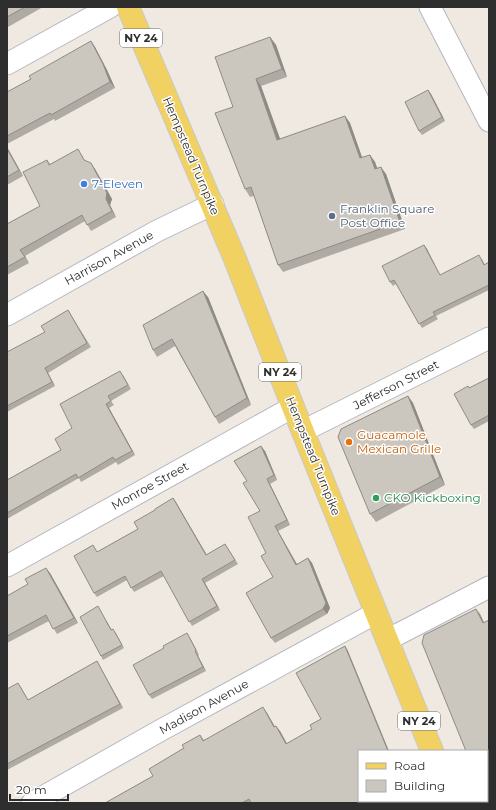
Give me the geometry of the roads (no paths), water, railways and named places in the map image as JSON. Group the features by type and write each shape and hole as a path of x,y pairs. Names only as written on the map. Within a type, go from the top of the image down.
{"main road":[{"name":"Hempstead Turnpike","path":"128,7 213,204 432,750"}],"street":[{"path":"7,64 110,7"},
{"path":"430,7 489,121"},
{"name":"Harrison Avenue","path":"7,315 157,231 213,204"},
{"name":"Jefferson Street","path":"303,431 489,338"},
{"name":"Monroe Street","path":"7,566 293,407"},
{"path":"387,640 489,587"},
{"name":"Madison Avenue","path":"32,803 376,613"}],"place":[{"name":"7-Eleven","path":"84,184"},
{"name":"Franklin Square Post Office","path":"332,216"},
{"name":"Guacamole Mexican Grille","path":"349,442"},
{"name":"CKO Kickboxing","path":"376,498"}]}
